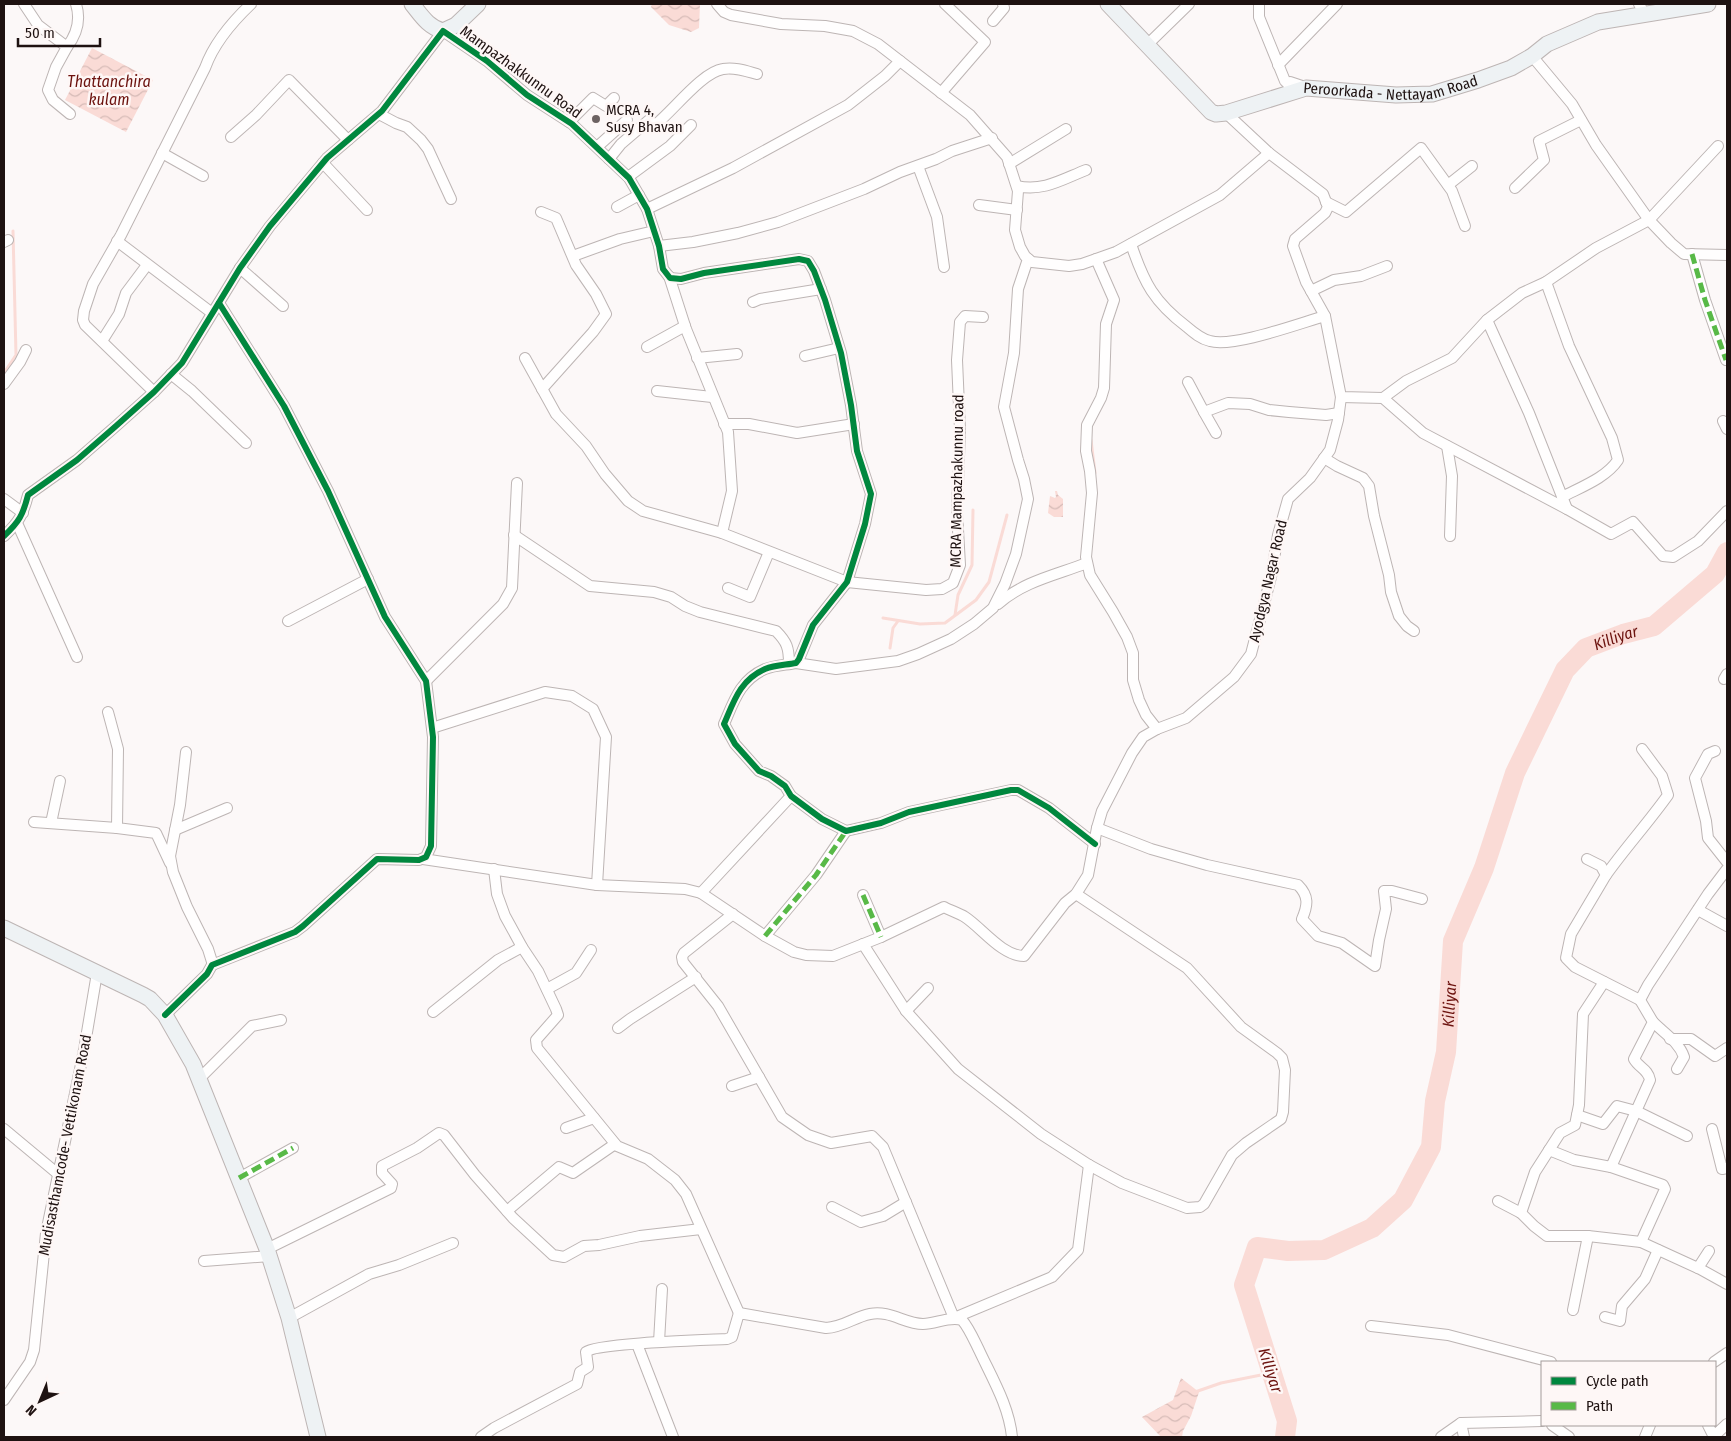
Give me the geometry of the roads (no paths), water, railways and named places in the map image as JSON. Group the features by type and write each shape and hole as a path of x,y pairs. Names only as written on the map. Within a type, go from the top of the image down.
{"street":[{"path":"24,4 38,25 67,47"},
{"path":"70,114 54,100 48,90 56,67 77,29 76,4"},
{"path":"154,392 83,322 84,310 94,284 205,68 211,52 238,16 251,4"},
{"path":"412,4 432,27 443,31 456,25 478,4"},
{"path":"717,4 724,12 731,15 781,24 825,26 853,31 878,44 970,115 1007,156 1017,186 1018,201 1015,230 1020,247 1028,259 1036,263 1069,266 1116,252 1220,195 1269,153"},
{"path":"941,93 985,42 945,4"},
{"path":"993,21 1004,8 1003,4"},
{"path":"1108,4 1211,112 1216,114 1226,112 1269,153 1323,194 1326,202 1346,212 1421,148 1452,191 1465,226"},
{"path":"1147,45 1189,4"},
{"path":"1259,4 1259,17 1285,81 1289,85 1290,82 1306,88"},
{"path":"1278,65 1337,4"},
{"name":"Peroorkada - Nettayam Road","path":"1226,112 1306,88 1396,95 1432,94 1511,68 1548,44 1598,22 1642,9 1708,4"},
{"name":"Mampazhakkunnu Road","path":"4,536 17,523 23,513 28,495 77,460 154,392 182,363 240,268 270,226 323,163 379,114 443,31 488,60 527,95 568,122 597,147 628,177 647,209 659,246 663,269 669,276 712,396 728,432 732,491 722,534"},
{"path":"1532,56 1572,104 1602,153 1649,220 1671,244 1684,254 1727,255"},
{"path":"647,209 733,168 848,105 885,76 900,61"},
{"path":"609,159 621,144 649,120 656,126 668,116 705,77 721,69 736,69 757,74"},
{"path":"231,137 256,115 289,80 348,140"},
{"path":"568,122 593,98 606,106 614,98"},
{"path":"379,114 407,127 421,140 428,149 450,199"},
{"path":"597,147 627,120"},
{"path":"1515,188 1544,160 1539,141 1581,120"},
{"path":"628,177 670,146 691,124"},
{"path":"1009,164 1066,128"},
{"path":"659,246 693,242 778,222 864,189 952,151 992,138"},
{"path":"1341,397 1383,398 1406,381 1452,358 1487,320 1522,293 1546,282 1596,248 1649,220 1718,146"},
{"path":"162,153 203,176"},
{"path":"323,163 367,210"},
{"path":"918,166 938,217 944,267"},
{"path":"1448,185 1472,166"},
{"path":"1017,186 1029,189 1046,186 1086,170"},
{"path":"617,207 639,195"},
{"name":"Ayodgya Nagar Road","path":"881,936 944,907 965,918 1000,946 1017,956 1024,956 1065,903 1076,894 1088,875 1097,828 1108,796 1143,737 1157,729 1186,718 1234,677 1251,654 1271,577 1278,535 1288,499 1310,478 1330,450 1339,413 1341,397 1325,316 1306,282 1293,246 1295,239 1325,213 1328,207 1326,202"},
{"path":"979,205 1017,210"},
{"path":"541,212 556,218 576,266 596,294 606,314 593,332 542,389"},
{"path":"572,256 654,231"},
{"path":"117,241 212,313"},
{"path":"1132,244 1147,286 1159,303 1198,336 1211,342 1237,341 1325,316"},
{"path":"1692,254 1705,300 1726,360"},
{"path":"669,276 681,280 704,273 804,259 811,264 821,289 839,348 854,424 857,451 871,494 865,524 846,582 812,625 793,663"},
{"path":"993,608 1005,584 1016,554 1028,499 1004,407 1014,354 1018,289 1028,259"},
{"path":"1096,259 1114,300 1106,324 1104,388 1087,425 1086,451 1092,494 1086,552 1087,563 1090,575 1127,637 1133,653 1133,680 1139,700 1146,715 1157,729"},
{"path":"102,341 119,314 126,293 148,265"},
{"path":"1311,291 1334,280 1361,276 1387,266"},
{"path":"240,268 283,306"},
{"path":"1546,282 1569,346 1612,438 1618,460 1613,467 1592,482 1562,497"},
{"path":"753,302 760,299 821,289"},
{"path":"219,303 284,406 328,491 384,617 426,681 432,728 431,846 423,859"},
{"name":"MCRA Mampazhakunnu road","path":"524,358 556,414 586,446 606,474 635,507 722,534 846,582 926,590 942,589 953,583 960,565 958,512 960,429 957,360 960,322 965,316 984,317"},
{"path":"1487,320 1529,413 1567,509"},
{"path":"647,347 686,326"},
{"path":"805,356 839,348"},
{"path":"4,384 26,350"},
{"path":"698,358 737,354"},
{"path":"171,374 192,391 246,443"},
{"path":"1188,382 1216,433"},
{"path":"657,391 712,396"},
{"path":"1383,398 1423,433 1611,534 1633,522 1663,556 1673,557 1698,541 1727,512"},
{"path":"1204,412 1228,403 1250,404 1269,410 1289,412 1326,415 1339,413"},
{"path":"724,424 749,424 797,434 854,424"},
{"path":"1447,446 1452,476 1450,536"},
{"path":"1324,458 1363,478 1369,486 1391,592 1399,616 1414,631"},
{"path":"426,681 503,604 512,588 517,483"},
{"path":"4,499 23,513"},
{"path":"17,523 78,657"},
{"path":"514,535 590,586 654,592 671,597 685,606 700,612 776,631 783,638 793,663"},
{"path":"728,588 750,597 769,552"},
{"path":"1087,563 1026,584 1009,593 974,624 951,639 898,661 880,665 836,669 793,663 766,669 741,686 724,724 735,744 759,771 771,776 785,786 791,796 822,819 846,831 881,823 909,812 1018,790 1049,808 1095,844"},
{"path":"288,621 368,579"},
{"path":"432,728 545,692 572,696 593,709 606,737 597,885"},
{"path":"108,712 118,748 117,828"},
{"path":"1642,749 1662,776 1668,795 1652,818 1627,845 1606,875 1571,934 1566,956 1575,967 1640,1000 1653,1022 1680,1048 1684,1057 1676,1069"},
{"path":"1715,751 1708,754 1695,778 1708,838 1727,862"},
{"path":"172,868 170,856 180,805 186,752"},
{"path":"51,823 60,781"},
{"path":"701,893 791,796"},
{"path":"175,830 226,808"},
{"path":"34,822 156,833 187,907 208,949 213,965"},
{"path":"1097,828 1151,849 1207,865 1298,885 1306,892 1308,905 1302,919 1318,936 1342,943 1375,966 1386,909 1384,891 1422,899"},
{"path":"765,936 816,875 846,831"},
{"path":"165,1015 207,974 213,965 295,932 376,859 423,859 597,885 685,889 701,893 765,936 794,952 806,955 833,956 881,936 863,895"},
{"path":"1587,859 1601,866 1606,875"},
{"path":"482,1437 494,1428 577,1384 580,1372 588,1366 586,1355 589,1349 658,1342 731,1338 734,1334 738,1313 686,1194 680,1185 648,1159 622,1149 616,1144 537,1048 536,1040 558,1015 538,971 505,916 497,894 494,869"},
{"path":"1640,1000 1648,985 1727,869"},
{"path":"863,944 906,1011 958,1069 1041,1134 1089,1165 1122,1183 1187,1208 1200,1207 1204,1204 1232,1155 1281,1119 1285,1070 1282,1058 1241,1027 1187,968 1076,894"},
{"path":"1698,910 1727,926"},
{"path":"733,914 683,955 683,962 718,1006 782,1117 808,1135 830,1143 872,1136 883,1147 954,1318"},
{"path":"4,928 143,995 150,999 165,1015 193,1064 269,1253 289,1318 318,1437"},
{"path":"433,1012 498,960 522,947"},
{"path":"547,990 576,973 591,950"},
{"name":"Mudisasthamcode- Vettikonam Road","path":"4,1400 30,1362 34,1350 46,1233 84,1050 97,973"},
{"path":"618,1028 696,977"},
{"path":"1521,1213 1534,1172 1560,1134 1575,1124 1579,1105 1583,1014 1604,982"},
{"path":"906,1011 928,988"},
{"path":"199,1079 252,1026 281,1020"},
{"path":"1611,1167 1650,1080 1648,1072 1637,1064 1634,1059 1653,1022"},
{"path":"1670,1039 1691,1039 1715,1056 1727,1048"},
{"path":"732,1086 759,1077"},
{"path":"1577,1115 1603,1124 1617,1106 1636,1111 1688,1136"},
{"path":"566,1128 594,1118"},
{"path":"4,1129 58,1174"},
{"path":"1712,1129 1722,1169 1727,1168"},
{"path":"204,1261 269,1253 391,1188 392,1184 382,1173 382,1166 417,1148 439,1132 444,1135 475,1175 507,1211 553,1255 560,1257 584,1246 600,1245 640,1236 701,1229"},
{"path":"507,1211 559,1167 573,1173 616,1144"},
{"path":"239,1178 293,1148"},
{"path":"1549,1150 1574,1160 1611,1167 1663,1185 1665,1189 1642,1242"},
{"path":"738,1313 826,1328 837,1328 868,1314 877,1313 887,1314 918,1324 937,1323 954,1318 1052,1277 1078,1250 1089,1165"},
{"path":"1498,1201 1521,1213 1547,1236 1588,1236 1642,1242 1727,1284"},
{"path":"832,1207 861,1222 882,1216 906,1202"},
{"path":"1573,1310 1588,1236"},
{"path":"289,1318 369,1274 399,1265 452,1243"},
{"path":"1605,1317 1620,1321 1622,1306 1645,1279 1658,1250"},
{"path":"1698,1268 1709,1251"},
{"path":"658,1342 662,1289"},
{"path":"954,1318 965,1323 984,1360 1006,1408 1012,1437"},
{"path":"1371,1326 1448,1335 1547,1361"},
{"path":"637,1344 673,1437"},
{"path":"1715,1361 1727,1353"},
{"path":"1441,1437 1461,1423 1541,1421"},
{"path":"1461,1423 1464,1437"},
{"path":"1714,1437 1727,1424"},
{"path":"1553,1426 1569,1437"}],"water":[{"path":"652,4 700,4 699,28 691,32 669,25 651,7"},
{"name":"Thattanchira kulam","path":"92,48 153,80 126,132 65,100"},
{"path":"1055,491 1063,499 1063,517 1054,517 1048,513 1050,496 1056,497"},
{"path":"1181,1378 1199,1392 1191,1416 1182,1437 1161,1437 1142,1417 1173,1400"}],"waterway":[{"path":"4,373 16,355 13,231"},
{"path":"1091,440 1095,473"},
{"path":"955,615 958,595 972,565 973,510"},
{"path":"883,618 920,624 945,623 976,600 989,582 1007,515"},
{"name":"Killiyar","path":"1285,1437 1287,1421 1244,1285 1257,1247 1288,1251 1324,1250 1372,1228 1403,1200 1431,1147 1435,1101 1446,1052 1453,941 1484,868 1515,773 1565,670 1586,648 1623,634 1654,626 1715,574 1727,552"},
{"path":"890,648 893,628 898,621"},
{"path":"1195,1392 1221,1383 1271,1373"}],"place":[{"name":"MCRA 4, Susy Bhavan","path":"596,119"}]}
